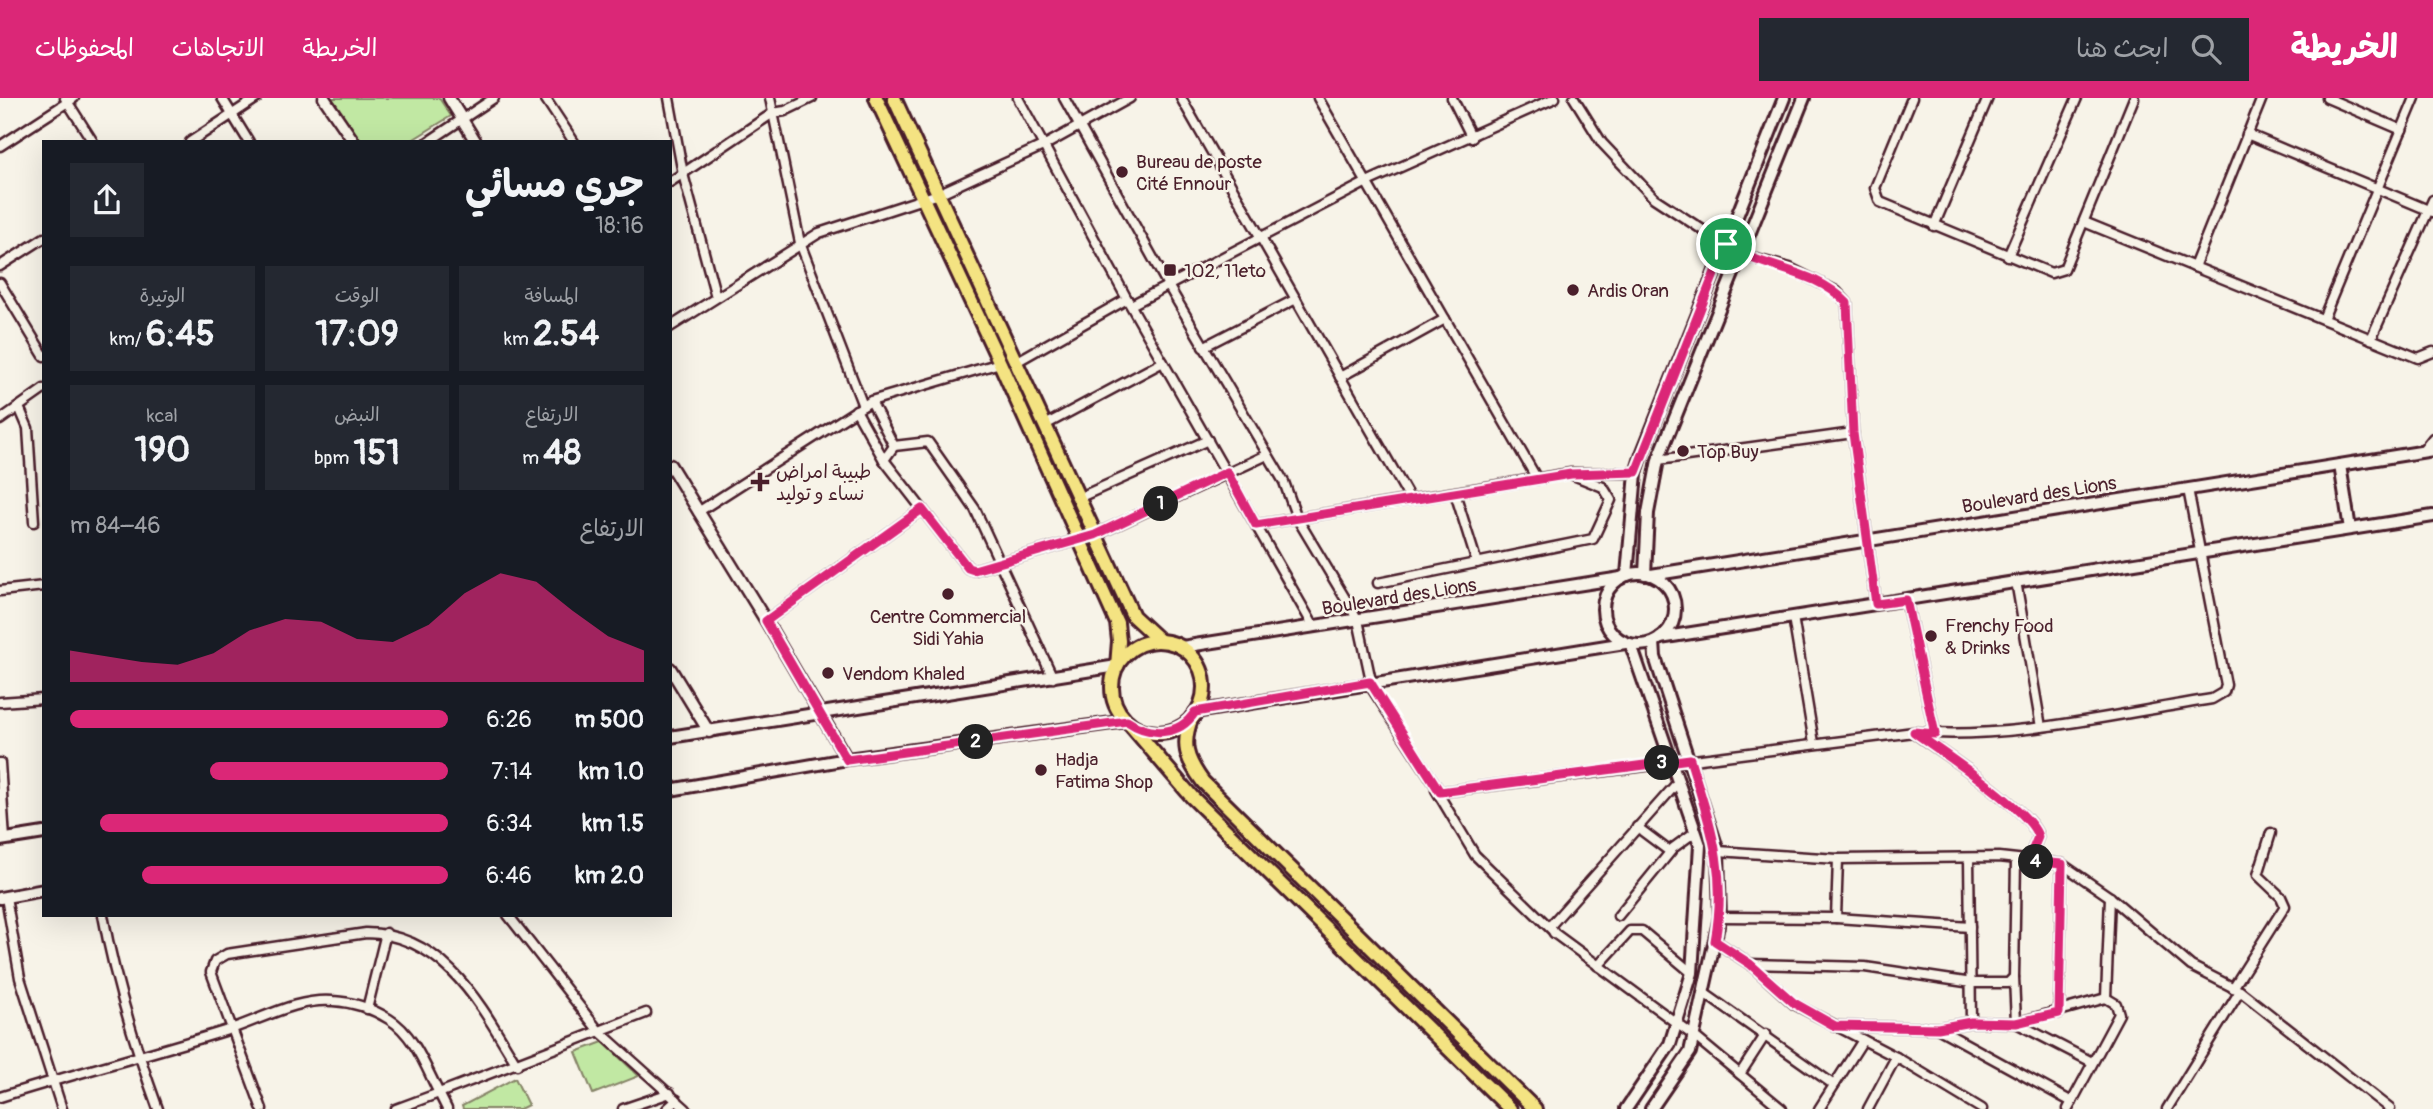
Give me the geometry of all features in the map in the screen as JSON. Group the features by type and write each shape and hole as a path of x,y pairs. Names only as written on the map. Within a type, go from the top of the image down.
{"main road":[{"path":"876,98 1000,363 1117,623 1119,641 1113,695 1127,721 1192,797 1510,1109"},
{"path":"894,98 1133,616 1160,641 1182,647 1197,663 1202,673 1203,695 1185,735 1186,755 1203,782 1535,1109"},
{"path":"1624,577 1636,472 1784,98"},
{"path":"1648,574 1648,513 1658,460 1804,98"},
{"name":"Boulevard des Lions","path":"1648,574 2428,451"},
{"path":"2340,465 2350,529"},
{"path":"672,790 847,760 1127,721 1145,731 1165,732 1194,715 1370,682 1657,640 2433,516"},
{"path":"1626,1109 1670,1044 1692,973 1700,845 1628,644 1609,630 1602,612 1607,592 1624,577 1648,574 1668,588 1675,607 1670,628 1657,640 1656,657 1718,851 1720,917 1690,1052 1651,1109"},
{"name":"Boulevard des Lions","path":"1182,647 1624,577"},
{"path":"672,737 1117,666 1135,647 1160,641"},
{"path":"3,840 42,834"},
{"path":"3,897 42,890"}],"street":[{"path":"222,98 248,140"},
{"path":"193,140 257,98"},
{"path":"324,98 353,140"},
{"path":"449,98 475,140"},
{"path":"431,140 494,98"},
{"path":"545,98 573,140"},
{"path":"669,98 683,174 716,297"},
{"path":"770,98 800,243 884,460 968,568 974,570 1095,535 1267,455"},
{"path":"672,181 773,113 785,111 812,98"},
{"path":"1018,98 1129,302 1314,627"},
{"path":"1064,98 1203,347 1284,482 1297,518 1358,620 1370,682 1475,855 1551,929 1694,1036 1782,1109"},
{"path":"672,326 819,233 938,194 1081,127 1130,98"},
{"path":"1181,98 1410,499"},
{"path":"1452,98 1472,138"},
{"path":"1016,362 1129,302 1169,287 1367,182 1472,138 1555,98"},
{"path":"1574,98 1602,143 1642,187 1741,255 1790,268 1836,291 1847,303 1853,433 1876,604"},
{"path":"1912,98 1875,188 1876,196 1887,207 2051,273 2064,269 2134,98"},
{"path":"1934,226 1988,98"},
{"path":"2008,256 2077,98"},
{"path":"2194,267 2262,98"},
{"path":"2328,98 2402,130"},
{"path":"2323,319 2415,98"},
{"path":"0,146 69,99 92,140"},
{"path":"1322,99 1537,479"},
{"path":"2247,134 2431,211"},
{"path":"2371,339 2431,211 2433,200"},
{"path":"2084,222 2418,358 2433,352"},
{"path":"0,266 42,238"},
{"path":"0,283 42,352"},
{"path":"1203,347 1296,299"},
{"path":"1340,377 1445,319"},
{"path":"1045,425 1163,362"},
{"path":"698,512 863,405 1000,363"},
{"path":"0,420 42,390"},
{"path":"863,405 894,446"},
{"path":"19,407 27,424 34,522"},
{"path":"1658,460 1853,433"},
{"path":"2428,451 2433,438"},
{"path":"1078,498 1208,440"},
{"path":"884,460 894,446 929,442 975,509 1054,678"},
{"path":"672,468 847,760"},
{"path":"1256,525 1571,474 1636,472"},
{"path":"1378,583 1592,539 1611,500 1603,487 1571,474"},
{"path":"1435,789 1446,792 1914,732 1935,734 2041,727 2213,699 2224,692 2226,685 2188,489"},
{"path":"1455,494 1477,564"},
{"path":"766,621 922,509"},
{"path":"2016,581 2041,727"},
{"path":"0,590 42,586"},
{"path":"1906,600 1935,734"},
{"path":"1793,617 1814,743"},
{"path":"672,671 709,732"},
{"path":"0,702 42,699"},
{"path":"1914,732 1996,791 2034,824 2038,837 2028,861"},
{"path":"0,763 3,840"},
{"path":"1551,929 1550,922 1679,782"},
{"path":"1637,827 1671,851"},
{"path":"1618,916 1671,851 1695,832"},
{"path":"2167,1109 2285,906 2281,897 2258,875 2271,833"},
{"path":"1718,851 1838,859 1999,857 2062,864 2109,897 2191,966 2237,989 2390,1109"},
{"path":"1969,858 1971,1022"},
{"path":"1836,918 1838,859"},
{"path":"2016,860 2016,1023"},
{"path":"2059,1013 2062,864"},
{"path":"3,897 20,978 62,1109"},
{"path":"2106,999 2109,897"},
{"path":"103,917 112,964 138,1056 158,1109"},
{"path":"510,917 597,1030 686,1109"},
{"path":"1720,917 1836,918 1970,926"},
{"path":"1598,966 1630,931 1636,930 1642,931 1692,973"},
{"path":"261,1109 211,972 211,966 221,957 366,933 386,933 415,943 458,975 517,1065"},
{"path":"367,1009 386,933"},
{"path":"1715,941 1750,964 1794,1003 1896,1057 1982,1109"},
{"path":"1750,964 1865,967 2003,984 2014,977"},
{"path":"1704,993 1766,1034 1834,1085"},
{"path":"1835,1026 1938,1028 1971,1022 2016,1023 2106,999 2116,1004 2119,1014 2070,1105 1938,1028"},
{"path":"0,1097 231,1029 295,1005 334,1000 367,1009 402,1028 416,1048 447,1109"},
{"path":"396,1109 517,1065 597,1030 646,1013"},
{"path":"2016,1023 2092,1062"},
{"path":"1740,1074 1766,1034"},
{"path":"1819,1109 1863,1040"},
{"path":"1868,1109 1896,1057"},
{"path":"623,1109 670,1093"},
{"path":"667,1109 677,1100"}],"green space":[{"path":"332,98 439,98 451,116 412,140 361,140"},
{"path":"603,1042 639,1076 593,1094 576,1052"},
{"path":"515,1078 528,1105 520,1109 463,1109 462,1106"}],"place":[{"name":"Bureau de poste Cité Ennour","path":"1122,172"},
{"name":"102, 11eto","path":"1170,270"},
{"name":"Ardis Oran","path":"1573,290"},
{"name":"Top Buy","path":"1683,451"},
{"name":"طبيبة امراض نساء و توليد","path":"760,482"},
{"name":"Centre Commercial Sidi Yahia","path":"948,594"},
{"name":"Frenchy Food & Drinks","path":"1931,636"},
{"name":"Vendom Khaled","path":"828,673"},
{"name":"Hadja Fatima Shop","path":"1041,770"}],"route":[{"path":"1726,244 1741,255 1790,268 1836,291 1847,303 1853,433 1876,604 1906,600 1935,734 1914,732 1996,791 2034,824 2038,837 2028,861 2062,864 2059,1013 2016,1023 1971,1022 1938,1028 1835,1026 1794,1003 1750,964 1715,941 1720,917 1718,851 1690,759 1440,792 1435,789 1419,764 1370,682 1195,712 1184,724 1165,732 1145,731 1127,721 847,760 766,621 922,509 968,568 974,570 1095,535 1227,472 1256,525 1571,474 1636,472 1726,244"}]}
